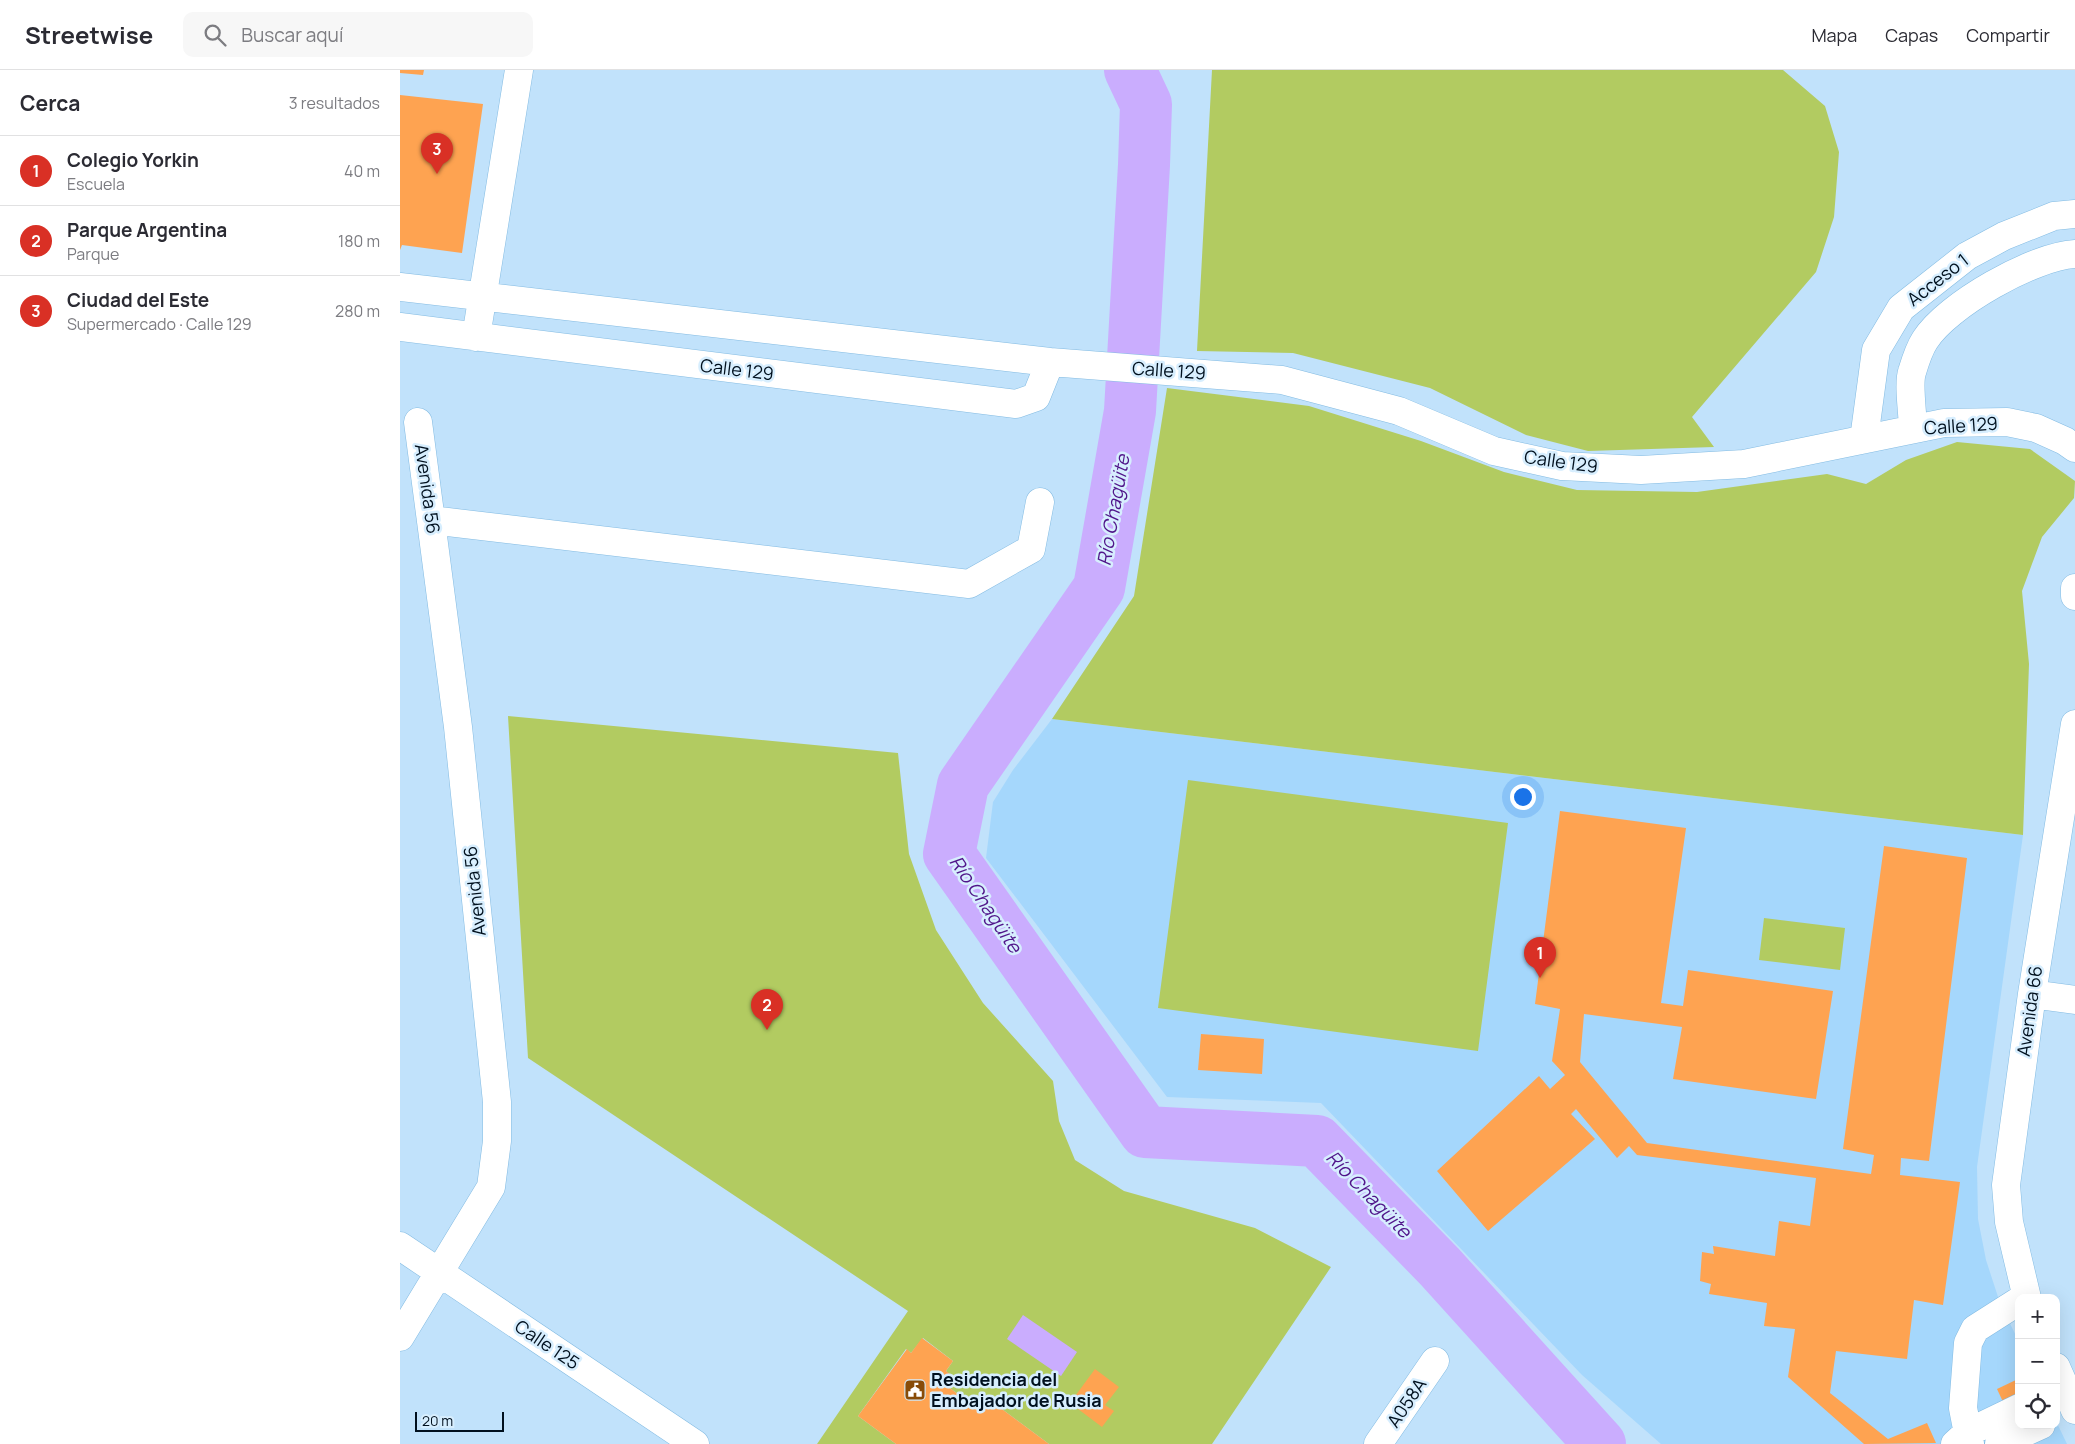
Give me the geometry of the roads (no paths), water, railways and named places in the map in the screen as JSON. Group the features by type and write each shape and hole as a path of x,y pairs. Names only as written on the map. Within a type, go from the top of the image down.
{"street":[{"path":"476,336 519,70"},
{"name":"Acceso 1","path":"1864,439 1876,350 1900,308 1967,256 2004,236 2054,216 2075,214"},
{"name":"Acceso 1","path":"1913,430 1911,374 1925,340 1956,307 2008,275 2064,254 2075,254"},
{"name":"Calle 129","path":"400,287 482,298 1050,362 1282,380 1399,410 1494,452 1562,466 1641,470 1744,464 1944,423 2007,422 2036,428 2065,441 2075,448"},
{"name":"Calle 129","path":"400,327 1016,404 1036,396 1050,362"},
{"name":"Avenida 56","path":"400,1337 491,1187 497,1140 497,1102 459,737 418,422"},
{"path":"432,520 969,584 1030,549 1040,502"},
{"path":"2075,588 2075,596"},
{"name":"Avenida 66","path":"2023,1294 2008,1222 2006,1185 2032,994 2075,724"},
{"path":"2032,994 2075,1000"},
{"name":"Calle 125","path":"400,1246 695,1444"},
{"path":"2015,1304 1975,1329 1968,1343 1963,1408 1964,1440 2015,1410"},
{"name":"A058A","path":"1378,1444 1435,1361"},
{"path":"2060,1407 2065,1393"},
{"path":"1999,1444 2032,1429"}],"waterway":[{"name":"Río Chagüite","path":"1130,70 1146,104 1130,411 1099,588 963,785 949,854 1145,1132 1317,1141 1440,1267 1600,1444"}],"place":[{"name":"Ciudad del Este","path":"437,174"},
{"name":"Colegio Yorkin","path":"1540,978"},
{"name":"Parque Argentina","path":"767,1030"},
{"name":"Residencia del Embajador de Rusia","path":"915,1390"}]}
